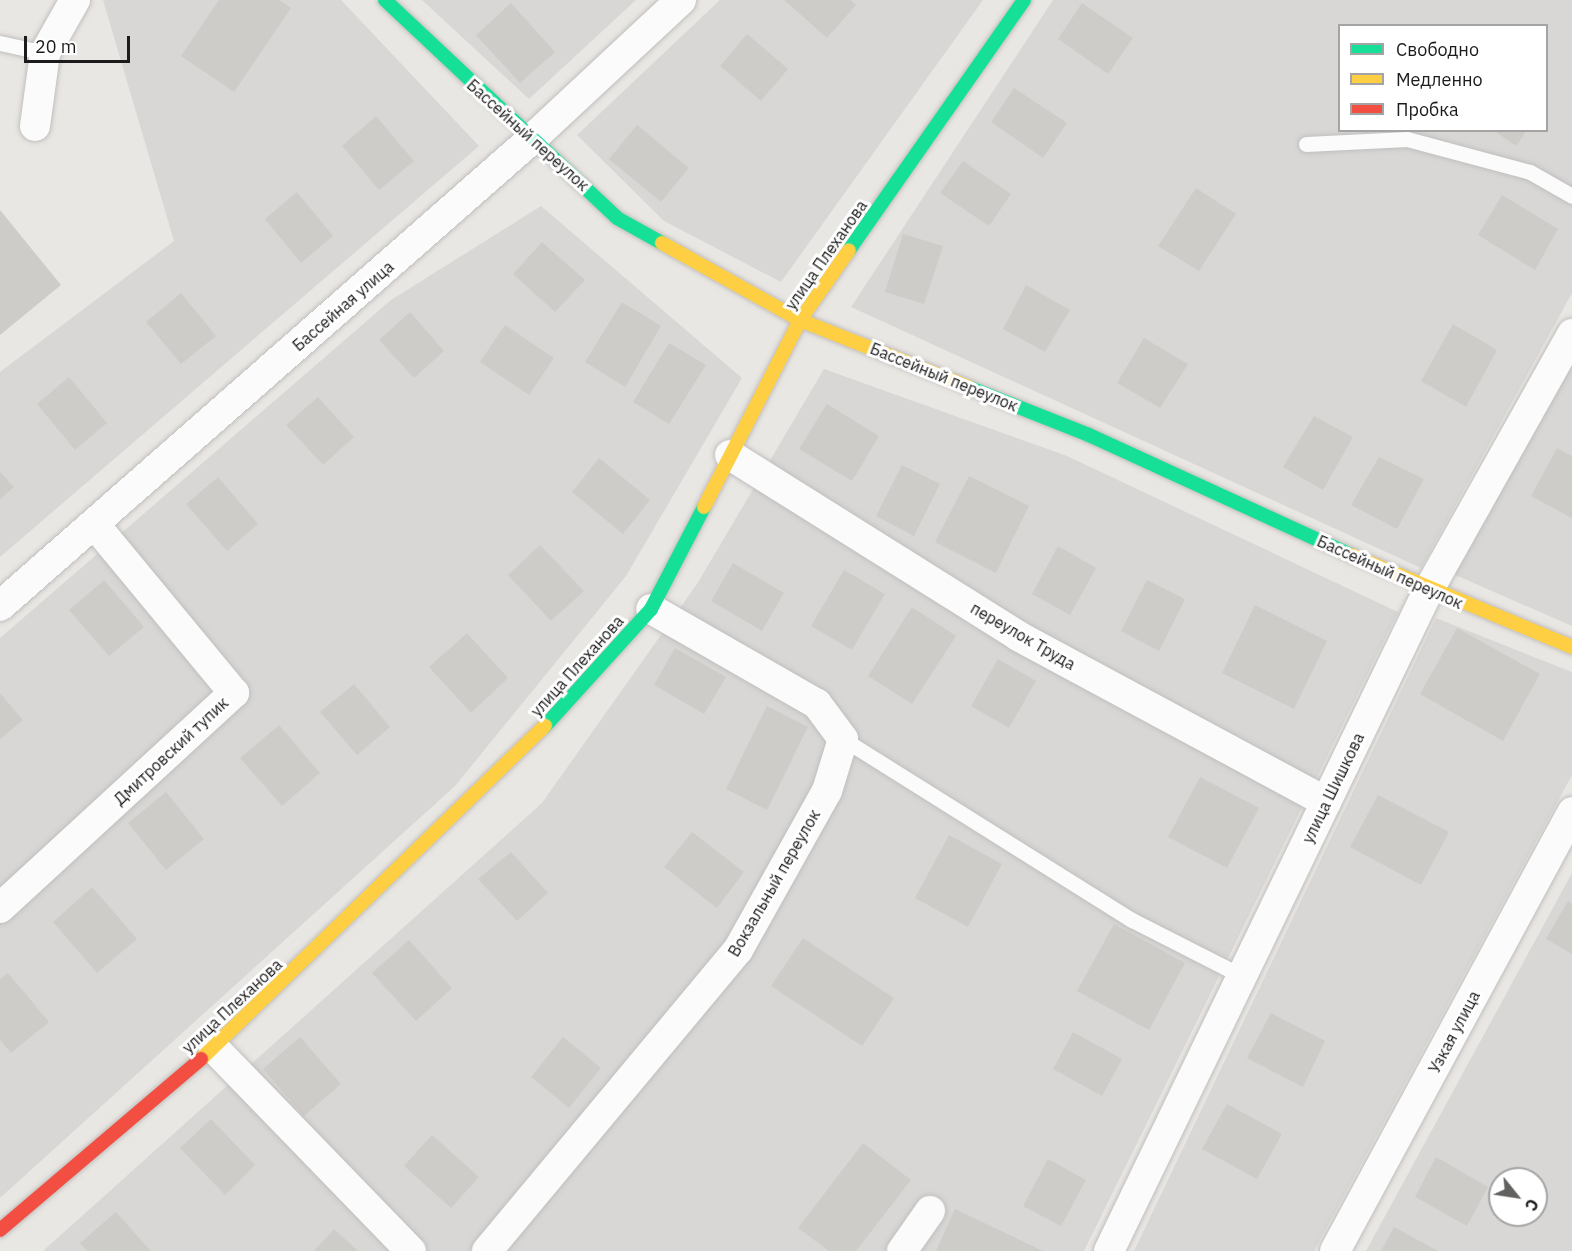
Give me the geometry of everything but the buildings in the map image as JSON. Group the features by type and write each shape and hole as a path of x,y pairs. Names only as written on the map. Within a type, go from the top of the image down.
{"street":[{"path":"35,126 45,53 75,0"},
{"name":"Бассейный переулок","path":"385,0 534,137 617,218 800,320 1089,435 1428,591 1572,647"},
{"name":"Бассейная улица","path":"0,606 95,525 534,137 681,0"},
{"name":"улица Плеханова","path":"0,1230 214,1047 506,769 651,609 800,320 1024,0"},
{"name":"улица Шишкова","path":"1109,1251 1428,591 1572,334"},
{"name":"переулок Труда","path":"730,455 1018,636 1326,802"},
{"name":"Дмитровский тупик","path":"0,908 234,693 95,525"},
{"path":"651,609 817,704 843,739"},
{"name":"Вокзальный переулок","path":"487,1251 738,950 827,791 843,739"},
{"name":"Узкая улица","path":"1335,1251 1572,812"},
{"path":"214,1047 411,1251"},
{"path":"902,1251 930,1211"}],"lane":[{"path":"0,43 45,53"},
{"path":"1306,144 1407,139 1530,172 1572,196"},
{"path":"843,739 1132,920 1242,976"}],"shaded area":[{"path":"103,0 341,0 479,146 0,557 0,372 174,241"},
{"path":"422,0 636,0 529,99"},
{"path":"720,0 983,0 781,282 664,221 577,135"},
{"path":"1053,0 1572,0 1572,293 1421,568 851,307"},
{"path":"541,206 742,378 626,576 455,786 0,1198 0,638 391,300"},
{"path":"1572,360 1572,626 1453,574"},
{"path":"824,369 1067,456 1398,612 1084,1251 43,1251 542,803 697,584"},
{"path":"1436,618 1572,672 1572,775 1314,1251 1134,1251"},
{"path":"1572,873 1572,1251 1366,1251"}],"traffic: fast":[{"path":"385,0 617,218 662,243"},
{"path":"849,250 1024,0"},
{"path":"968,387 1089,435 1351,555"},
{"path":"545,726 651,609 704,507"}],"traffic: slow":[{"path":"662,243 800,320 968,387"},
{"path":"704,507 800,320 849,250"},
{"path":"1351,555 1572,647"},
{"path":"201,1059 545,726"}],"traffic: jam":[{"path":"0,1230 201,1059"}]}
